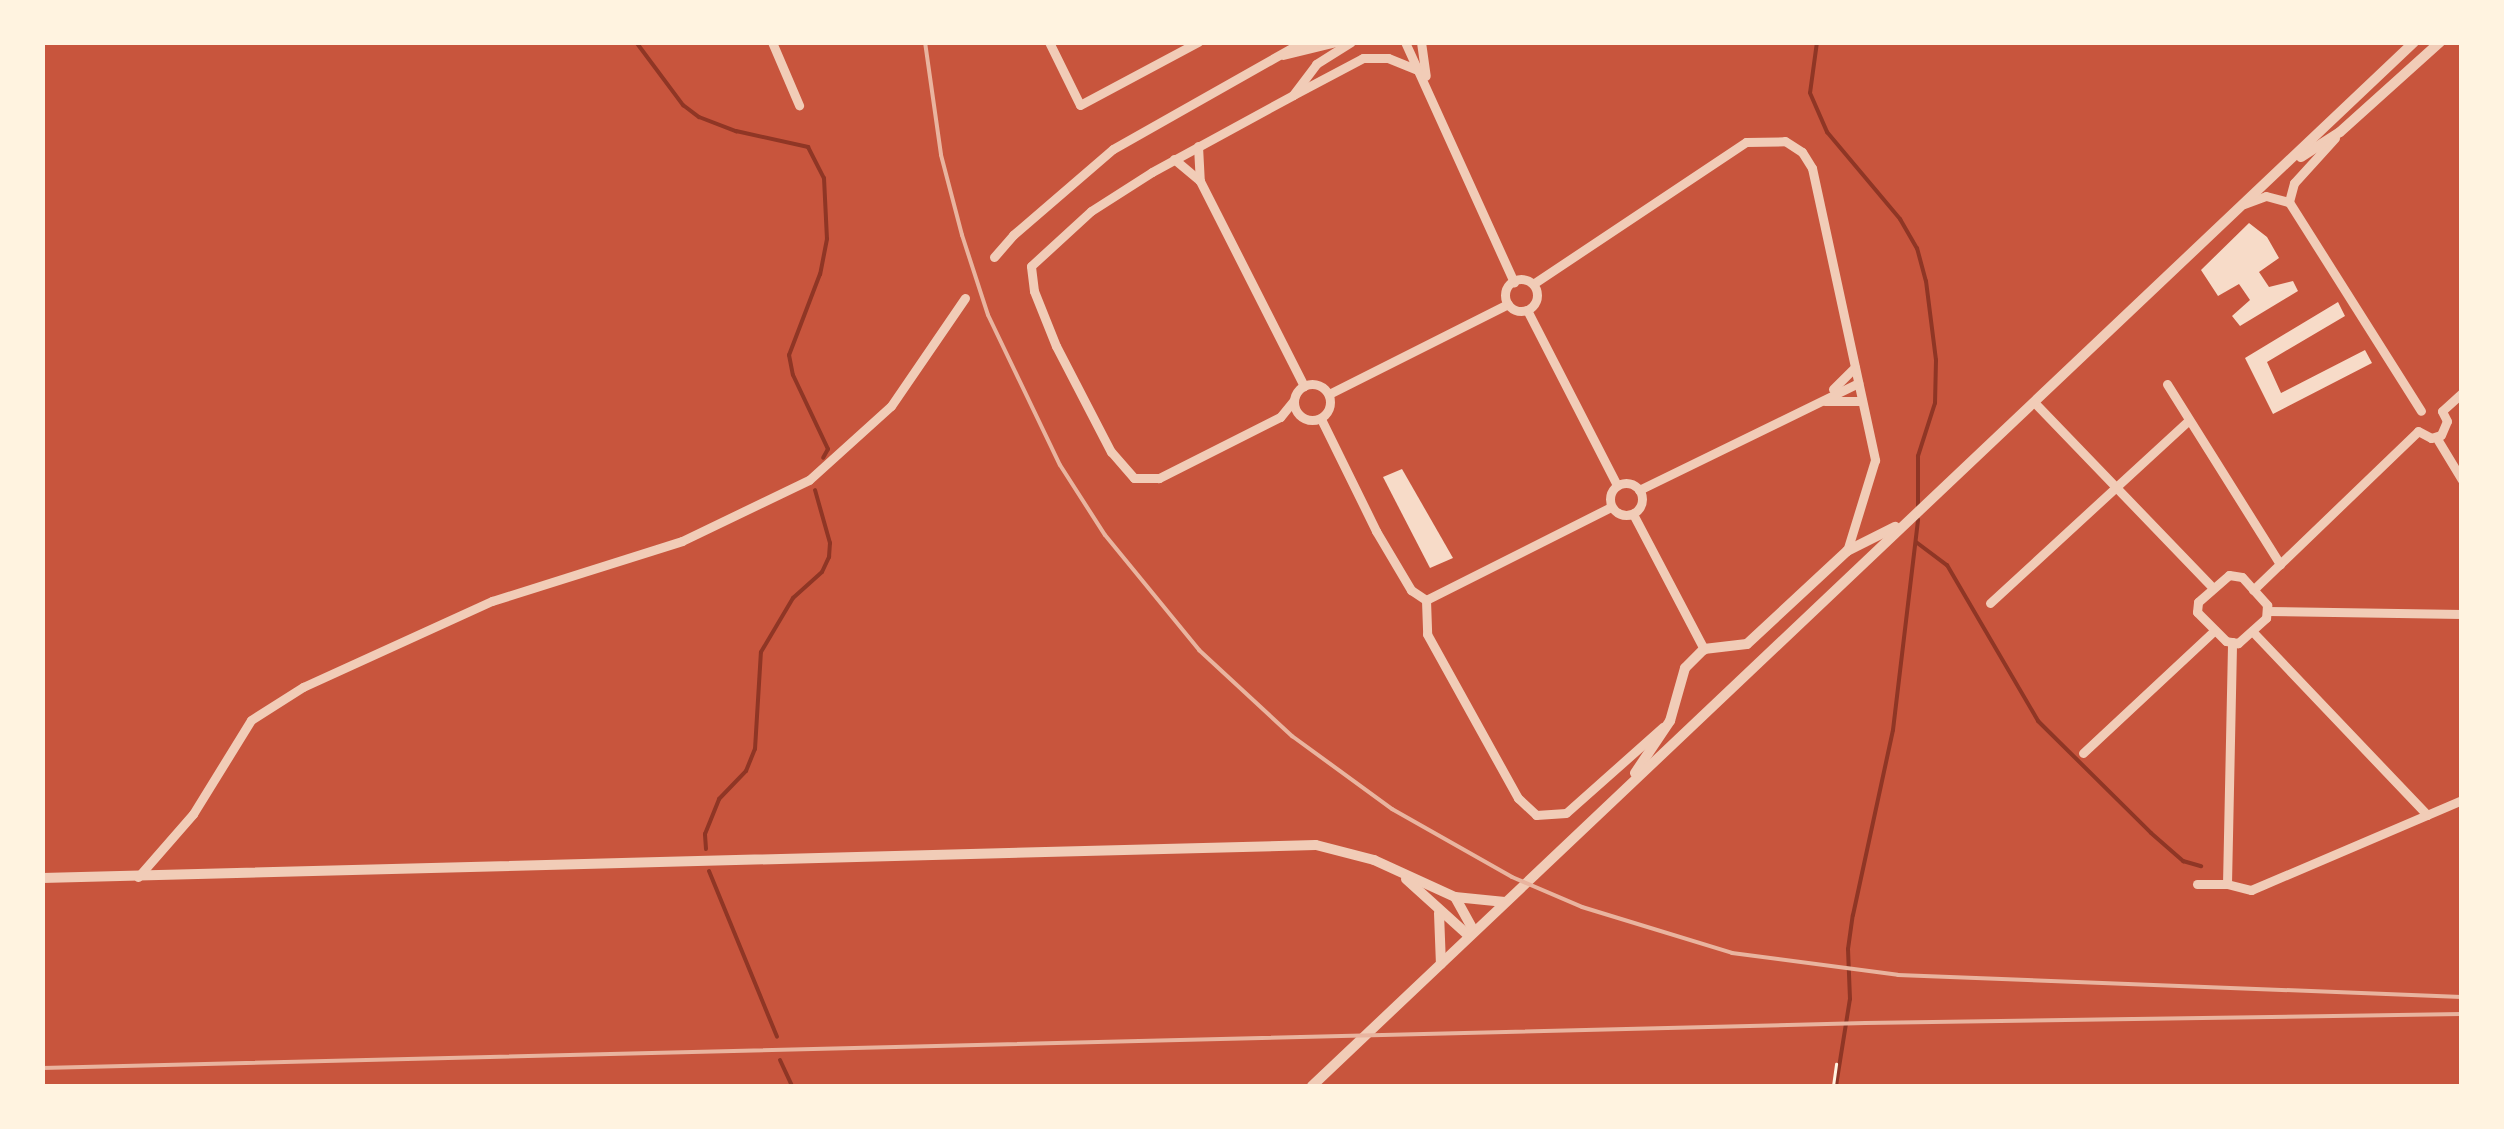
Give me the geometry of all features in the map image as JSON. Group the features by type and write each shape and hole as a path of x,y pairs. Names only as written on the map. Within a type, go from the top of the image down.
{"street":[{"path":"772,42 799,104"},
{"path":"1048,42 1080,105 1198,42"},
{"path":"994,257 1113,149 1297,45 1319,42"},
{"path":"1280,54 1318,50 1336,42"},
{"path":"1293,96 1316,64 1351,42"},
{"path":"1405,42 1514,282"},
{"path":"1422,42 1427,84"},
{"path":"1312,1086 2414,42"},
{"path":"2289,202 2294,184 2340,132 2440,42"},
{"path":"1321,419 1330,408 1329,394 1318,384 1304,386 1280,417 1159,478 1134,478 1111,452 1056,346 1032,285 1034,260 1091,212 1174,159 1363,58 1388,58 1418,70"},
{"path":"2279,170 2340,132"},
{"path":"1514,282 1532,284 1746,142 1785,141 1802,152 1812,168 1874,460 1847,551"},
{"path":"1198,146 1200,181"},
{"path":"1174,159 1200,181 1304,386"},
{"path":"2244,204 2266,196 2289,202 2421,411"},
{"path":"1508,304 1506,294 1514,282"},
{"path":"1527,310 1537,298 1532,284"},
{"path":"138,877 193,814 250,720 302,687 492,602 682,541 809,480 891,406 965,298"},
{"path":"1329,394 1508,304 1527,310 1617,486"},
{"path":"1814,402 1855,367"},
{"path":"1639,490 1858,382"},
{"path":"2167,384 2280,564"},
{"path":"2442,412 2462,394"},
{"path":"1814,402 1846,398 1862,401"},
{"path":"1294,400 1302,417 1321,419"},
{"path":"2034,402 2214,588"},
{"path":"2418,431 2416,418 2421,411 2429,407 2442,412"},
{"path":"2436,438 2446,426 2442,412"},
{"path":"1321,419 1376,531 1411,590 1426,600"},
{"path":"1990,604 2189,420"},
{"path":"2418,431 2436,438 2462,480"},
{"path":"2254,590 2418,431"},
{"path":"1626,482 1639,490 1641,506 1633,514 1619,514 1611,507 1610,495 1617,486 1626,482"},
{"path":"1426,600 1611,507"},
{"path":"1633,514 1704,650"},
{"path":"1625,788 1670,721 1685,668 1704,650 1747,644 1847,551 1905,522"},
{"path":"2232,642 2197,612 2198,602 2230,575 2242,577 2267,611"},
{"path":"1426,600 1427,634 1518,798 1536,815 1566,813 1670,721"},
{"path":"2267,611 2462,614"},
{"path":"2232,642 2252,631 2267,611"},
{"path":"2083,753 2215,630"},
{"path":"2252,631 2427,815"},
{"path":"2227,884 2232,642"},
{"path":"2198,884 2227,884 2251,890 2462,800"},
{"path":"42,878 1282,844 1346,850 1455,897 1505,902"},
{"path":"1402,874 1439,912 1472,934"},
{"path":"1455,897 1472,934"},
{"path":"1439,912 1441,964"}],"path":[{"path":"1833,1086 1836,1064"}],"building":[{"path":"2249,223 2267,237 2279,258 2259,272 2269,287 2293,281 2298,291 2240,326 2232,316 2250,300 2239,284 2218,296 2201,270"},
{"path":"2338,302 2345,316 2267,362 2281,393 2365,350 2372,363 2273,414 2245,358"},
{"path":"1402,469 1453,558 1430,568 1383,477"}],"waterway":[{"path":"636,42 683,105 699,117 736,131 808,147 824,178 827,239 820,274 789,355 793,375 828,449 823,458"},
{"path":"1817,42 1810,93 1827,132 1900,219 1917,248 1926,281 1936,360 1935,403 1918,456 1918,509"},
{"path":"706,849 705,834 719,799 746,771 755,749 761,652 793,598 822,572 829,557 830,543 815,490"},
{"path":"1836,1086 1850,999 1848,949 1893,730 1918,519"},
{"path":"1916,542 1947,565 2038,721 2151,833 2183,861 2201,866"},
{"path":"709,871 777,1037"},
{"path":"780,1060 792,1086"}],"railway":[{"path":"925,42 941,155 962,235 988,315 1060,465 1105,535 1199,650 1292,736 1392,809 1512,877 1582,907 1732,953 1898,975 2462,997"},
{"path":"42,1068 1865,1023 2462,1014"}]}
